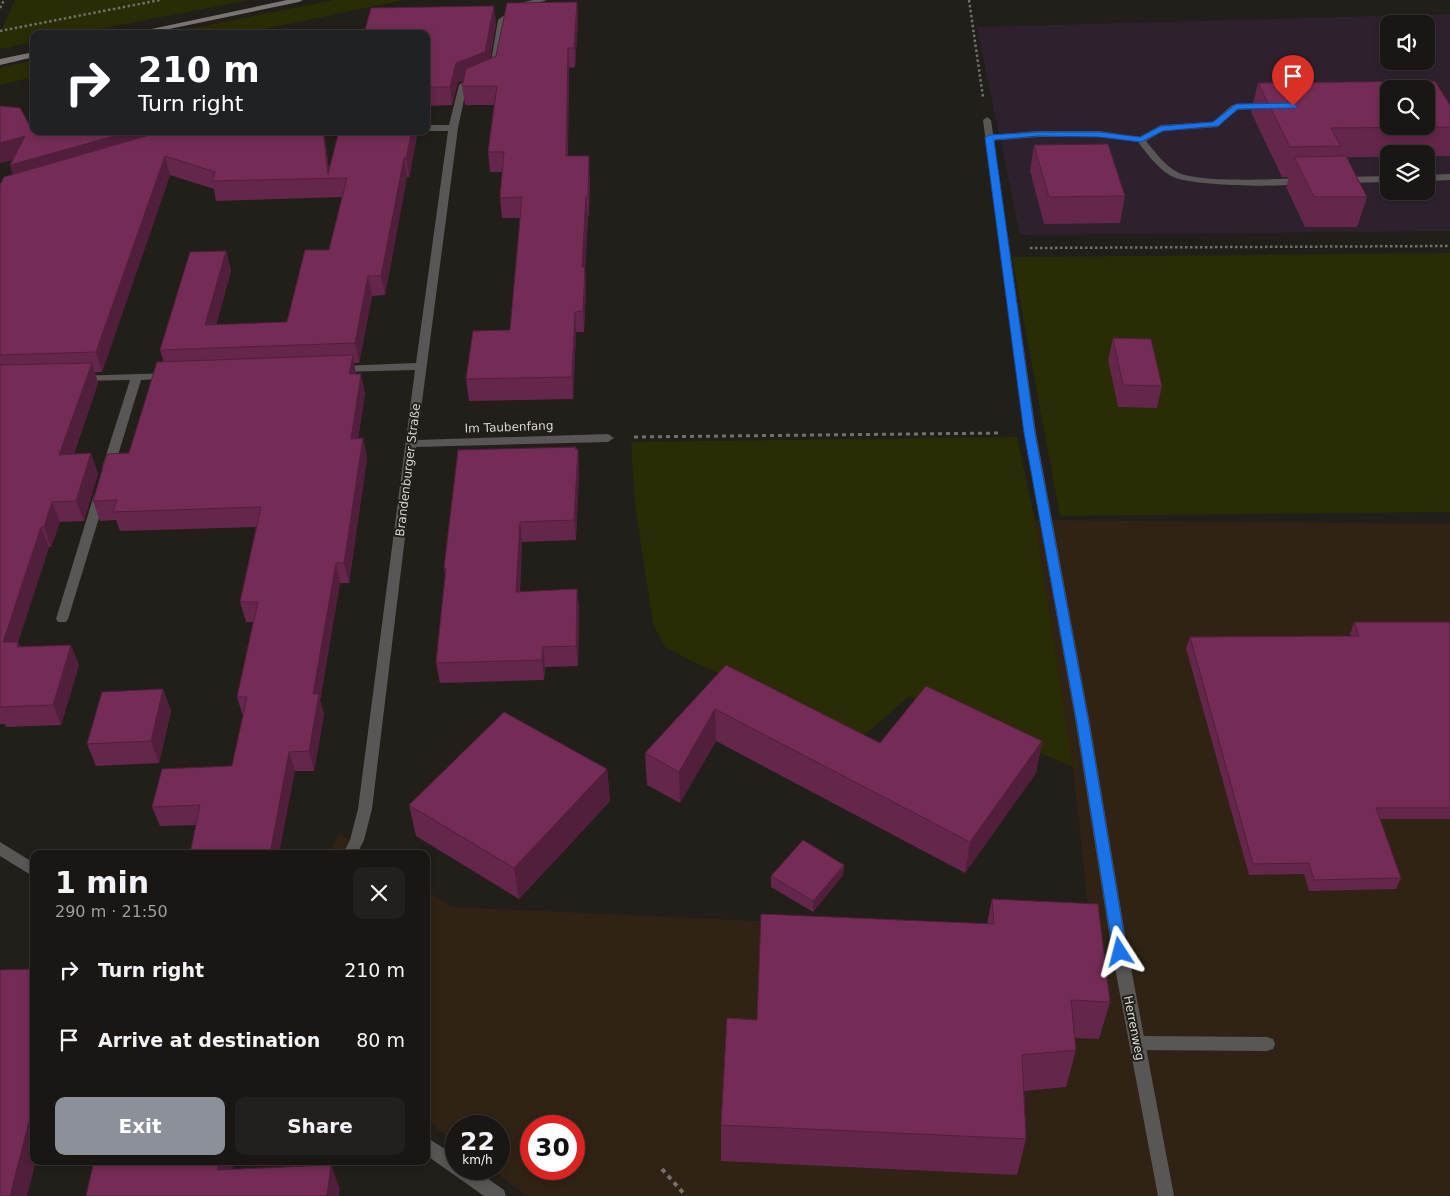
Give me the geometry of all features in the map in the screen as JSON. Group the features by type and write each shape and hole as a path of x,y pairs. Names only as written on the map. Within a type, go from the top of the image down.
{"main road":[{"path":"152,30 299,0"},
{"path":"0,62 30,55"}],"street":[{"path":"485,76 493,73 502,20 523,5 543,0"},
{"name":"Brandenburger Straße","path":"352,850 357,840 365,809 453,128 467,84"},
{"path":"989,138 1038,134 1099,134 1141,140 1161,128 1215,125 1236,107 1283,106"},
{"name":"Herrenweg","path":"987,120 1030,433 1083,724 1120,952 1166,1196"},
{"path":"430,128 453,128"},
{"path":"1141,140 1157,161 1178,176 1204,180 1310,181"},
{"path":"1435,178 1450,177"},
{"path":"1329,181 1380,179"},
{"path":"333,369 422,366"},
{"path":"68,379 185,375"},
{"path":"62,619 136,377"},
{"name":"Im Taubenfang","path":"411,444 608,438"},
{"path":"0,848 30,868"},
{"path":"1137,1043 1267,1044"},
{"path":"430,1148 445,1158"},
{"path":"475,1180 498,1196"}],"path":[{"path":"0,8 4,0"},
{"path":"0,31 160,0"},
{"path":"969,0 987,120"},
{"path":"1004,249 1450,246"},
{"path":"608,438 1030,433"},
{"path":"662,1169 686,1196"}],"shaded area":[{"path":"1450,14 1450,231 1020,235 977,27 1380,16 1380,70 1435,70 1435,15 1414,15"},
{"path":"1035,520 1450,524 1450,1196 527,1196 506,1180 510,1180 510,1115 445,1115 445,1135 430,1123 430,893 452,907 1091,936 1073,767"},
{"path":"340,834 364,850 330,850"}],"green space":[{"path":"15,0 249,0 95,30 30,30 30,43 0,49 0,33"},
{"path":"334,0 404,0 258,30 184,30"},
{"path":"30,61 30,78 0,85 0,68"},
{"path":"1450,253 1450,512 1060,516 1012,257"},
{"path":"1017,437 1035,520 1073,767 909,696 863,737 691,661 665,647 653,624 635,505 631,442"}],"building":[{"path":"577,2 574,48 568,48 566,156 589,156 588,196 586,196 582,267 585,267 583,311 575,312 572,377 466,379 473,331 510,330 522,197 500,198 504,152 488,152 497,86 462,86 466,69 496,56 507,3"},
{"path":"494,6 485,52 456,63 450,87 430,87 430,30 365,30 371,8"},
{"path":"1435,81 1450,105 1450,127 1435,127"},
{"path":"1380,82 1380,128 1331,128 1341,146 1290,147 1258,83"},
{"path":"0,106 20,108 30,126 30,135 118,135 10,165 25,136 0,143"},
{"path":"150,135 323,135 328,174 338,135 411,135 406,158 404,158 381,276 368,276 355,343 160,350 190,252 226,251 205,325 287,322 305,250 329,250 347,178 212,181 215,172 165,156 96,352 0,355 0,185 4,177"},
{"path":"1108,144 1125,196 1049,197 1034,145"},
{"path":"1346,156 1367,197 1314,197 1294,157"},
{"path":"1113,338 1151,339 1162,386 1123,385"},
{"path":"353,355 349,374 361,374 351,439 363,438 344,563 336,563 313,694 319,694 309,751 289,752 271,850 191,850 200,805 152,807 162,769 232,766 247,697 237,697 258,602 240,602 261,507 113,512 117,500 93,501 107,454 129,453 157,362"},
{"path":"92,363 59,455 91,453 76,501 52,502 44,527 41,527 3,642 18,642 17,647 71,645 53,705 0,707 0,365"},
{"path":"576,447 575,449 578,449 574,520 520,522 516,592 577,589 576,646 543,647 542,660 436,663 446,568 444,568 458,450"},
{"path":"1354,622 1450,622 1450,808 1376,808 1401,878 1314,880 1309,863 1253,864 1190,637 1359,636"},
{"path":"726,665 880,743 926,686 1042,741 970,842 715,709 679,772 645,753"},
{"path":"163,689 151,741 87,744 102,692"},
{"path":"504,712 607,769 514,868 409,805"},
{"path":"803,840 844,865 813,901 771,876"},
{"path":"992,899 1098,904 1110,1002 1071,1000 1076,1050 1022,1055 1026,1139 721,1125 727,1018 757,1020 761,914 994,924"},
{"path":"30,969 30,1118 10,1196 0,1196 0,970"},
{"path":"93,1165 218,1165 217,1170 331,1165 327,1196 86,1196"}],"route":[{"path":"1120,952 1083,724 1030,433 989,138 1038,134 1099,134 1141,140 1161,128 1215,125 1236,107 1293,106"}]}
